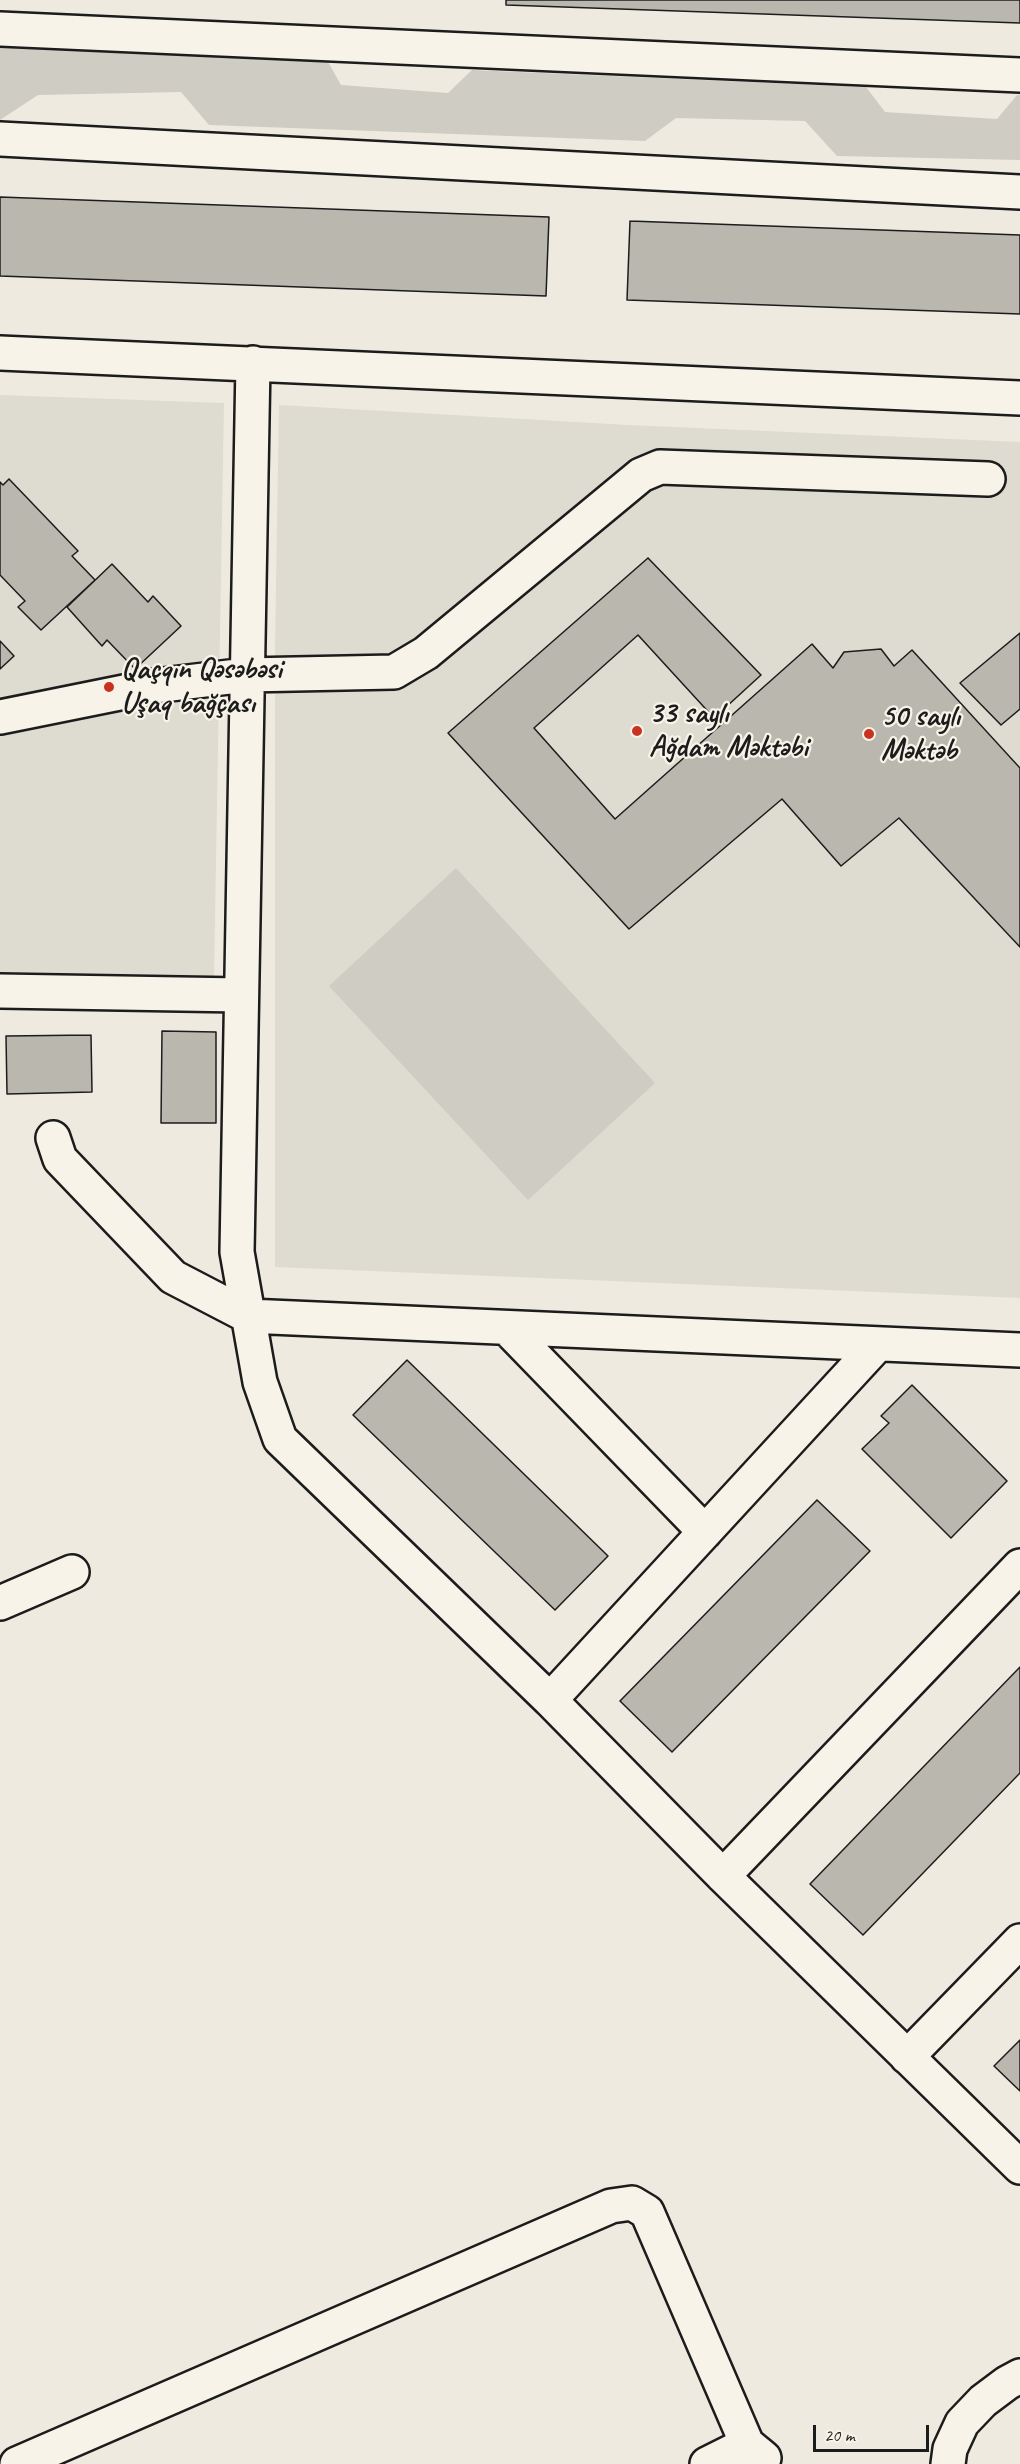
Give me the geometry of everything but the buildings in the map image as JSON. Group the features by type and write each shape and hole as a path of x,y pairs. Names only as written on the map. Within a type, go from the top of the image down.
{"street":[{"path":"0,29 1020,75"},
{"path":"0,139 1020,192"},
{"path":"0,353 1020,398"},
{"path":"253,363 237,1252 260,1382 280,1439 550,1700 723,1876 1020,2167"},
{"path":"0,717 154,686 246,675 394,672 426,653 641,475 660,467 988,479"},
{"path":"0,991 242,995"},
{"path":"53,1138 60,1159 173,1277 248,1316 1020,1350"},
{"path":"507,1328 705,1532"},
{"path":"550,1700 878,1344"},
{"path":"723,1876 1020,1566"},
{"path":"0,1603 72,1572"},
{"path":"907,2057 1020,1941"},
{"path":"17,2464 610,2205 632,2204 647,2212 756,2457 707,2464"},
{"path":"948,2464 950,2449 962,2423 991,2395 1020,2376"}],"shaded area":[{"path":"0,47 327,60 341,85 448,93 472,70 866,87 885,112 997,119 1017,95 1020,95 1020,160 837,156 805,121 676,118 645,141 209,125 181,92 38,95 0,120"},
{"name":"Qaçqın Qəsəbəsi Uşaq bağçası","path":"0,395 224,403 214,976 0,972"},
{"path":"279,405 628,425 1020,442 1020,1298 275,1267 275,647"},
{"path":"456,868 655,1083 528,1200 329,986"}],"place":[{"name":"Qaçqın Qəsəbəsi Uşaq bağçası","path":"109,687"},
{"name":"33 saylı Ağdam Məktəbi","path":"637,731"},
{"name":"50 saylı Məktəb","path":"869,734"}]}
